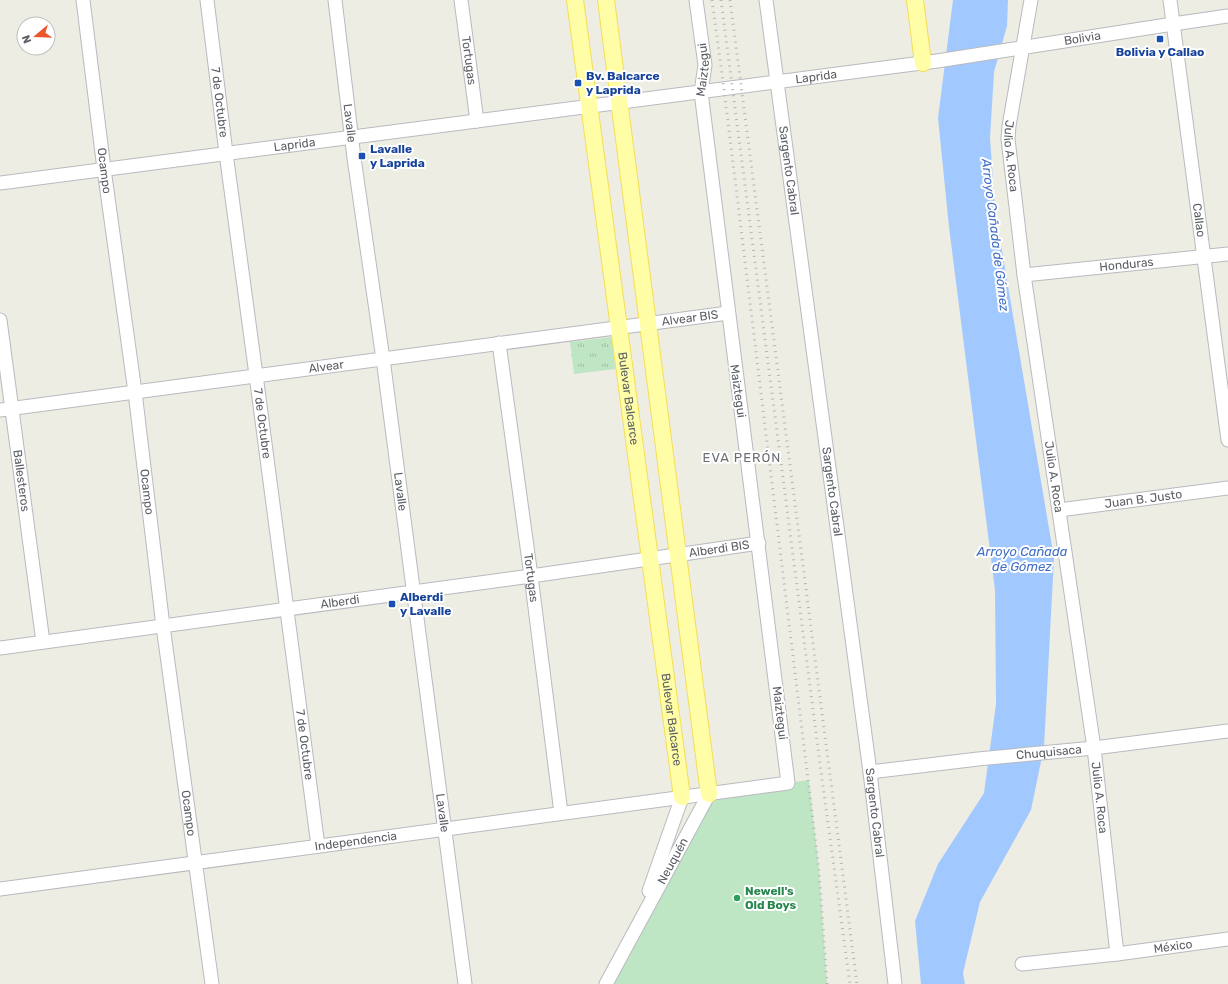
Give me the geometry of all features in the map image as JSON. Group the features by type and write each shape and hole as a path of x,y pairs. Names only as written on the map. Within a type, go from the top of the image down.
{"main road":[{"name":"Bulevar Balcarce","path":"575,0 682,797"},
{"path":"606,0 650,323 710,794"},
{"path":"915,0 930,62"}],"street":[{"name":"Ocampo","path":"83,0 104,169 135,392 163,626 212,984"},
{"name":"7 de Octubre","path":"207,0 318,846"},
{"name":"Lavalle","path":"334,0 351,137 383,359 413,592 446,829 465,984"},
{"name":"Tortugas","path":"461,0 477,121"},
{"name":"Maiztegui","path":"696,0 705,66 698,92 759,543 788,783"},
{"name":"Sargento Cabral","path":"766,0 870,772 895,984"},
{"name":"Julio A. Roca","path":"1031,0 1008,139 1024,275 1094,748 1117,954"},
{"name":"Callao","path":"1170,0 1228,440"},
{"name":"Bolivia","path":"930,62 1228,16"},
{"name":"Laprida","path":"0,183 930,62"},
{"name":"Honduras","path":"1024,275 1228,254"},
{"name":"Alvear BIS","path":"650,323 728,313"},
{"name":"Ballesteros","path":"0,320 6,409 43,642"},
{"name":"Alvear","path":"6,409 650,323"},
{"name":"Tortugas","path":"499,343 531,576 561,813"},
{"name":"Juan B. Justo","path":"1059,510 1228,488"},
{"name":"Alberdi BIS","path":"679,555 759,543"},
{"name":"Alberdi","path":"0,648 679,555"},
{"name":"Chuquisaca","path":"870,772 978,759 1094,748 1228,731"},
{"name":"Independencia","path":"0,889 788,783"},
{"name":"Neuquén","path":"606,984 710,794"},
{"name":"Neuquén","path":"637,927 682,797"},
{"name":"México","path":"1022,964 1117,954 1228,939"}],"green space":[{"path":"612,337 615,369 574,374 570,342"},
{"name":"Newell's Old Boys","path":"809,780 819,870 827,984 606,984 709,794"}],"water":[{"name":"Arroyo Cañada de Gómez","path":"953,0 1008,0 1007,26 994,72 990,138 995,209 1054,558 1044,747 1031,810 980,902 963,973 965,984 921,984 915,921 938,864 984,793 996,704 995,590 949,227 938,118"}],"railway":[{"path":"712,0 819,870 827,984"},
{"path":"721,0 850,984"},
{"path":"730,0 857,984"}],"place":[{"name":"Bolivia y Callao","path":"1160,39"},
{"name":"Bv. Balcarce y Laprida","path":"578,83"},
{"name":"Lavalle y Laprida","path":"362,156"},
{"name":"Alberdi y Lavalle","path":"392,604"},
{"name":"Newell's Old Boys","path":"737,898"}],"district":[{"name":"EVA PERÓN","path":"742,457"}]}
